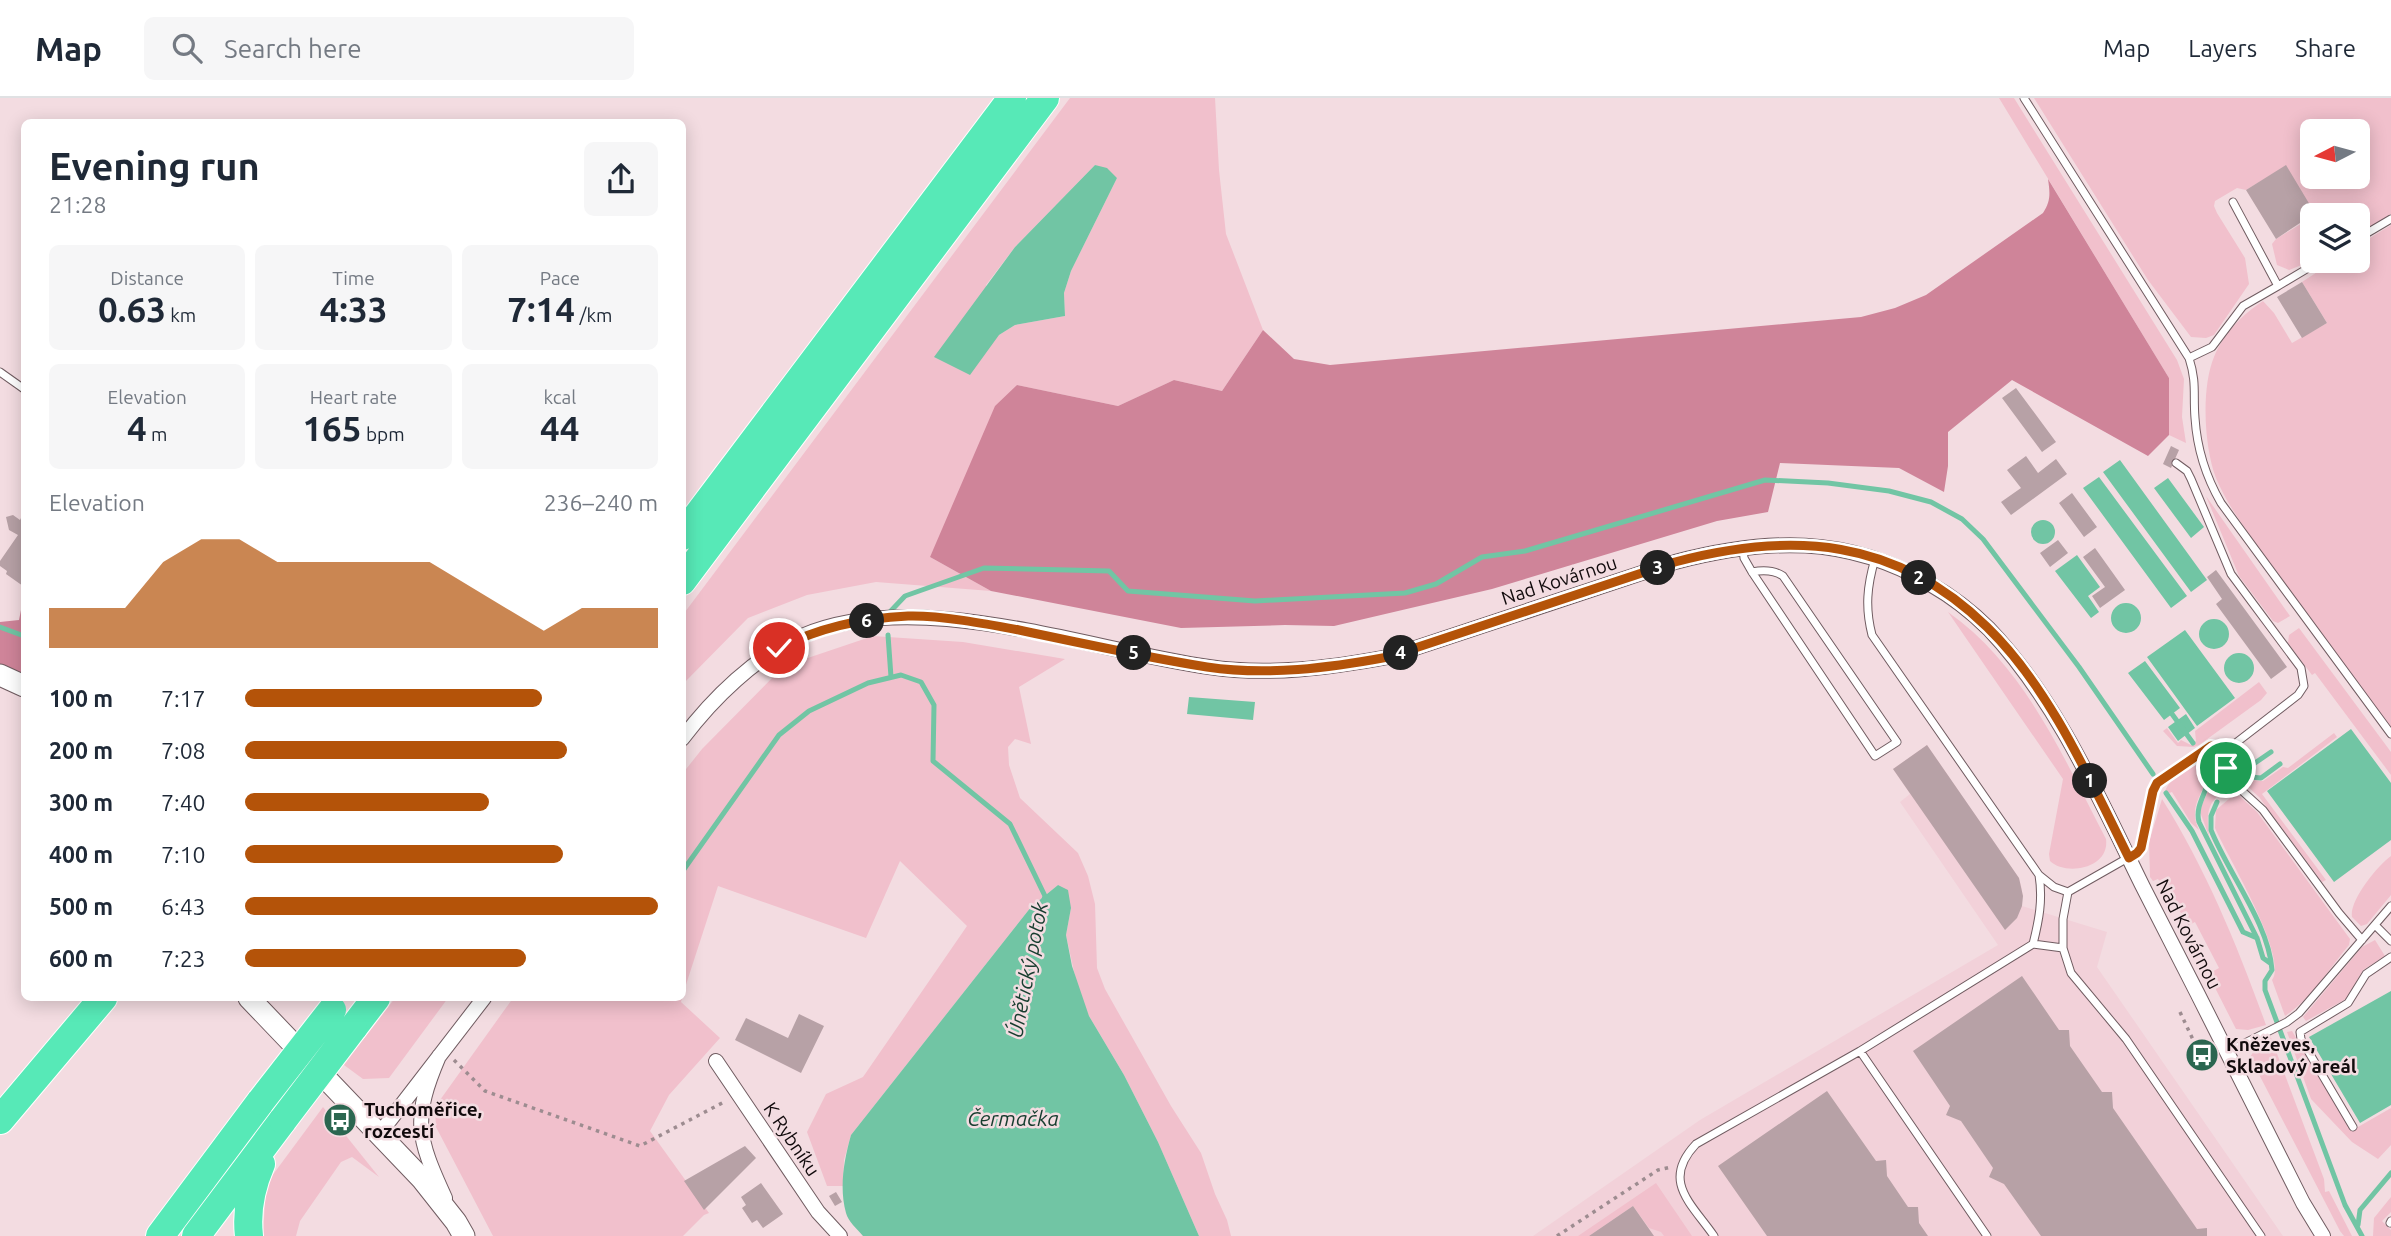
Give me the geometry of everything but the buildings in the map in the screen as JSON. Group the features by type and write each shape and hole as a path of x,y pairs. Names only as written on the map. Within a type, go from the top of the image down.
{"highway":[{"path":"686,531 1012,98"},
{"path":"686,576 1045,98"},
{"path":"0,1120 102,1001"},
{"path":"160,1236 261,1101 342,1012 369,1001"},
{"path":"249,1236 248,1209 251,1193 278,1128 342,1012"},
{"path":"196,1236 278,1128"}],"street":[{"name":"Nad Kovárnou","path":"686,734 729,686 779,648 803,636 840,624 910,616 984,624 1209,667 1250,671 1293,670 1388,657 1675,562 1743,547 1819,545 1875,559 1920,578 1988,627 2012,656 2060,726 2303,1203 2323,1236"},
{"path":"0,675 21,685"},
{"path":"252,1001 380,1133 460,1229"},
{"path":"380,1133 482,1001"},
{"path":"442,1053 422,1103 421,1131 430,1166 460,1229"},
{"name":"K Rybníku","path":"716,1061 818,1212 840,1236"}],"lane":[{"path":"2024,98 2189,358 2196,383 2195,416 2199,445 2214,490 2228,515 2391,734"},
{"path":"2233,202 2278,286"},
{"path":"2370,231 2391,219"},
{"path":"2189,358 2212,347 2243,306 2300,273"},
{"path":"0,372 21,387"},
{"path":"2176,463 2187,471 2191,479 2231,575 2301,668 2304,679 2302,691 2298,695 2228,749 2226,768 2240,789 2263,810 2362,940"},
{"path":"1743,547 1744,558 1752,572 1875,756 1897,741 1783,576 1777,572 1762,570 1752,572"},
{"path":"1875,559 1867,599 1872,635 2039,875 2054,887 2068,892 2137,853 2141,848 2157,783 2211,746 2228,749"},
{"path":"2033,944 2041,912 2039,875"},
{"path":"2068,892 2063,919 2063,948 2071,973 2126,1039 2261,1236"},
{"path":"2227,1052 2290,1020 2305,1007 2391,906"},
{"path":"2375,925 2391,941"},
{"path":"1714,1236 1680,1188 1680,1168 1684,1157 1696,1144 1860,1051 2033,944 2063,948"},
{"path":"2301,1031 2348,1003 2365,974 2391,957"},
{"path":"2290,1020 2301,1031 2301,1039 2353,1127"},
{"path":"1860,1051 1987,1236"}],"path":[{"path":"2187,924 2209,968"},
{"path":"2180,1012 2203,1061"},
{"path":"442,1053 485,1091 640,1146 738,1094"},
{"path":"1557,1236 1658,1170 1680,1168"}],"shaded area":[{"path":"1070,98 1215,98 1226,234 1263,330 1222,391 1174,380 1118,406 1017,385 930,557 991,591 876,582 807,595 748,618 686,681 686,611","holes":["1095,165 1117,178 1071,271 1064,293 1065,316 1015,325 999,335 986,285 1015,247"]},
{"path":"1999,98 2014,98 2177,360 2184,379 2182,417 2186,443 2169,435 2169,378"},
{"path":"2034,98 2391,98 2391,214 2370,227 2370,203 2307,203 2286,166 2246,190 2237,188 2215,201 2217,213 2245,258 2249,284 2214,335 2206,338 2191,337 2148,280"},
{"path":"2048,179 2169,378 2169,435 2148,456 2012,380 1948,432 1948,466 1944,492 1899,468 1780,463 1768,512 1717,521 1492,589 1334,626 1181,628 991,591 930,557 995,406 1017,385 1118,406 1174,380 1222,391 1263,330 1294,359 1330,365 1861,317 1895,308 1926,295 2043,213 2049,197"},
{"path":"2300,224 2300,266 2289,270 2277,265 2272,244"},
{"path":"2391,225 2391,728 2229,504 2212,465 2206,418 2210,370 2218,349 2234,325 2263,301 2274,313 2292,343 2327,323 2302,282 2316,273 2370,273 2370,238"},
{"path":"2206,496 2290,616 2278,623 2273,621 2239,576"},
{"path":"21,610 21,675 0,665 0,622 19,620"},
{"path":"1948,612 1975,634 1999,659 2021,686 2058,746 2106,839 2101,857 2094,863 2075,869 2057,866 2050,861 2063,779"},
{"path":"2299,628 2391,752 2391,775 2315,673 2312,675 2288,643 2289,635"},
{"path":"873,636 963,642 1065,659 1019,687 1031,744 1015,739 1008,747 1009,765 1020,798 1078,853 1088,876 1095,904 1097,968 1105,989 1171,1106 1201,1153 1231,1236 1199,1236 1158,1142 1124,1075 1089,1016 1078,990 1066,935 1071,908 1058,885 1031,907 851,1135 844,1160 843,1186 827,1186 807,1132 826,1094 863,1077 967,926 900,861 866,938 718,886 686,985 686,769 702,749 784,666"},
{"path":"2259,682 2267,693 2261,700 2199,745 2177,746 2163,731 2167,728 2178,743 2181,740 2191,745 2196,741 2195,731"},
{"path":"2334,733 2337,737 2262,794 2326,880 2322,882 2259,797 2246,785 2252,780 2263,781 2283,767 2288,768"},
{"path":"1927,745 2019,878 2022,906 2107,932 2097,967 2283,1236 1533,1236 1700,1120 1998,945 1900,802 1910,794 1893,769"},
{"path":"2209,759 2204,763 2206,780 2195,810 2199,830 2191,823 2172,792 2164,795 2169,783 2180,773"},
{"path":"2209,759 2231,786 2217,796 2210,806 2209,836 2200,812 2212,780"},
{"path":"2236,793 2257,812 2350,939 2349,945 2319,983 2285,1016 2272,980 2275,968 2265,929 2215,828 2216,810"},
{"path":"2162,799 2193,853 2220,909 2266,1025 2248,1030 2236,1029 2208,974 2219,968 2195,922 2189,925 2158,879 2153,881 2150,877 2149,842"},
{"path":"2391,856 2391,895 2367,924 2361,926 2352,917 2355,902 2372,875"},
{"path":"2375,940 2385,956 2363,970 2346,999 2306,1021 2303,1017 2362,947"},
{"path":"393,1001 446,1001 389,1078 363,1079 344,1065"},
{"path":"511,1001 681,1001 720,1038 669,1095 650,1131 709,1213 683,1236 493,1236 436,1127 435,1107"},
{"path":"2292,1031 2351,1131 2391,1108 2391,1145 2378,1159 2352,1142 2311,1099 2287,1032"},
{"path":"2270,1035 2324,1179 2325,1192 2329,1191 2352,1236 2344,1236 2340,1231 2250,1057 2261,1041"},
{"path":"323,1107 379,1177 352,1157 341,1162 300,1221 296,1236 263,1236 266,1184"},
{"path":"1656,1183 1692,1236 1664,1236 1661,1232 1649,1228 1633,1206 1589,1236 1578,1236"},
{"path":"2391,1197 2391,1212 2382,1221 2391,1230 2391,1236 2373,1236 2374,1218"}],"water":[{"path":"1095,165 1107,168 1117,178 1071,271 1064,293 1065,316 1015,325 999,335 970,375 934,357 1015,247"},
{"path":"2120,460 2207,580 2191,592 2103,472"},
{"path":"2099,477 2187,596 2171,608 2083,488"},
{"path":"2168,478 2204,527 2191,538 2154,488"},
{"path":"2043,520 2052,523 2055,532 2052,541 2043,544 2034,541 2031,532 2034,523"},
{"path":"2077,555 2100,587 2088,596 2099,612 2091,618 2055,571"},
{"path":"2126,603 2137,607 2141,618 2137,629 2126,633 2115,629 2111,618 2115,607"},
{"path":"2214,619 2225,623 2229,634 2225,645 2214,649 2203,645 2199,634 2203,623"},
{"path":"2185,630 2235,698 2197,726 2147,657"},
{"path":"2239,653 2250,657 2254,668 2250,679 2239,683 2228,679 2224,668 2228,657"},
{"path":"2145,661 2180,708 2164,720 2128,673"},
{"path":"1189,697 1255,702 1253,720 1187,714"},
{"path":"2186,714 2195,728 2178,741 2168,727"},
{"path":"2351,729 2391,783 2391,840 2334,882 2267,791"},
{"name":"Čermačka","path":"1058,885 1068,890 1071,908 1066,935 1072,966 1089,1016 1124,1075 1158,1142 1199,1236 863,1236 849,1219 844,1203 843,1174 851,1135 1031,907"},
{"path":"2391,991 2391,1105 2360,1123 2309,1037"}],"waterway":[{"path":"887,615 905,596 984,568 1109,571 1128,591 1255,601 1405,593 1436,584 1482,557 1525,551 1765,480 1828,483 1889,491 1931,502 1962,519 1983,539 2079,667 2153,774"},
{"name":"Únětický potok","path":"0,627 21,635"},
{"path":"888,635 891,677"},
{"name":"Únětický potok","path":"686,866 779,735 809,711 868,683 901,675 921,682 934,705 933,761 1010,824 1045,896 1043,903"},
{"path":"2172,714 2193,743"},
{"path":"2242,783 2250,777 2252,765 2271,752"},
{"path":"2206,761 2209,777 2199,806 2199,822 2257,938 2263,958 2270,963"},
{"path":"2250,777 2261,778 2280,764"},
{"path":"2166,793 2192,831 2243,932 2257,938"},
{"path":"2217,802 2211,816 2211,830 2264,935 2272,970 2265,981 2265,990 2345,1205 2362,1236"},
{"path":"2358,1225 2360,1210 2391,1173"}],"place":[{"name":"Kněževes, Skladový areál","path":"2202,1055"},
{"name":"Tuchoměřice, rozcestí","path":"340,1120"}],"route":[{"path":"779,648 803,636 840,624 910,616 984,624 1209,667 1250,671 1345,665 1388,657 1711,552 1758,545 1819,545 1898,567 1938,589 1988,627 2036,689 2060,726 2129,858 2140,851 2157,783 2211,746 2228,749 2226,768"}]}
